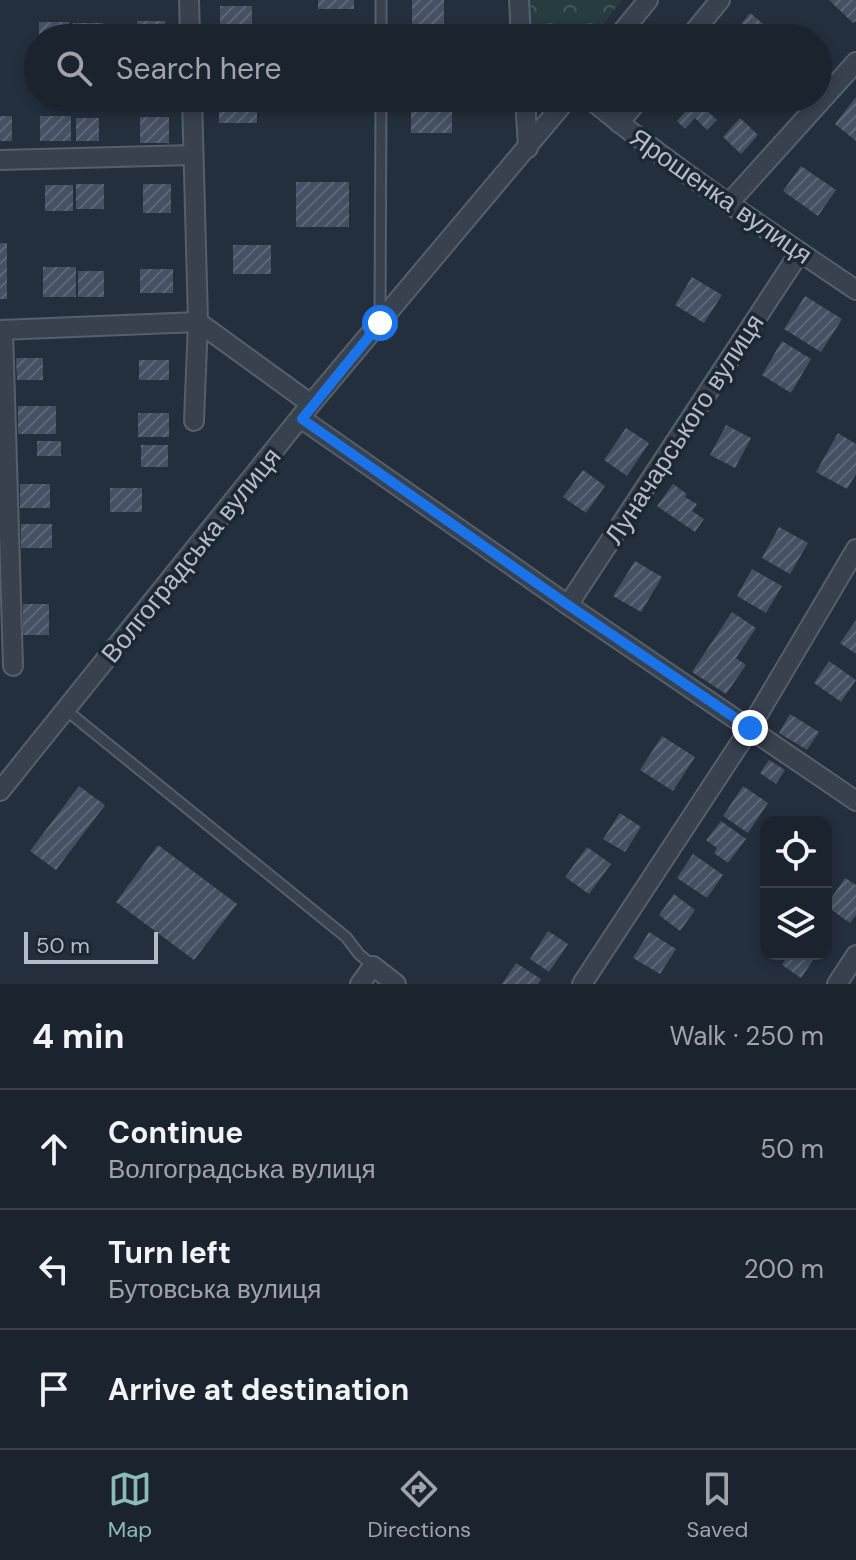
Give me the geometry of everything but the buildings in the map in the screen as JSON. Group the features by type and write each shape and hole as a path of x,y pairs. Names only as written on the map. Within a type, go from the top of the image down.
{"street":[{"path":"189,0 190,24"},
{"path":"519,0 520,24"},
{"path":"628,24 648,0"},
{"path":"700,24 720,0"},
{"path":"832,89 855,64"},
{"path":"192,112 198,322 194,421"},
{"path":"526,112 528,148"},
{"name":"Волгоградська вулиця","path":"0,791 306,412 557,112"},
{"name":"Ярошенка вулиця","path":"606,112 729,203 856,290"},
{"path":"619,123 628,112"},
{"path":"729,203 811,112"},
{"path":"0,160 193,155"},
{"name":"Луначарського вулиця","path":"568,605 800,252"},
{"path":"13,666 1,330 198,322 306,412 568,605 856,801"},
{"path":"582,984 750,728 856,549"},
{"path":"837,984 856,955"},
{"path":"360,984 373,966 396,984"}],"lane":[{"path":"381,0 381,24"},
{"path":"380,323 381,112"},
{"path":"66,710 346,937 373,966"}],"green space":[{"path":"526,0 622,0 603,24 527,24"}],"route":[{"path":"380,323 311,404 302,419 750,728"}]}
